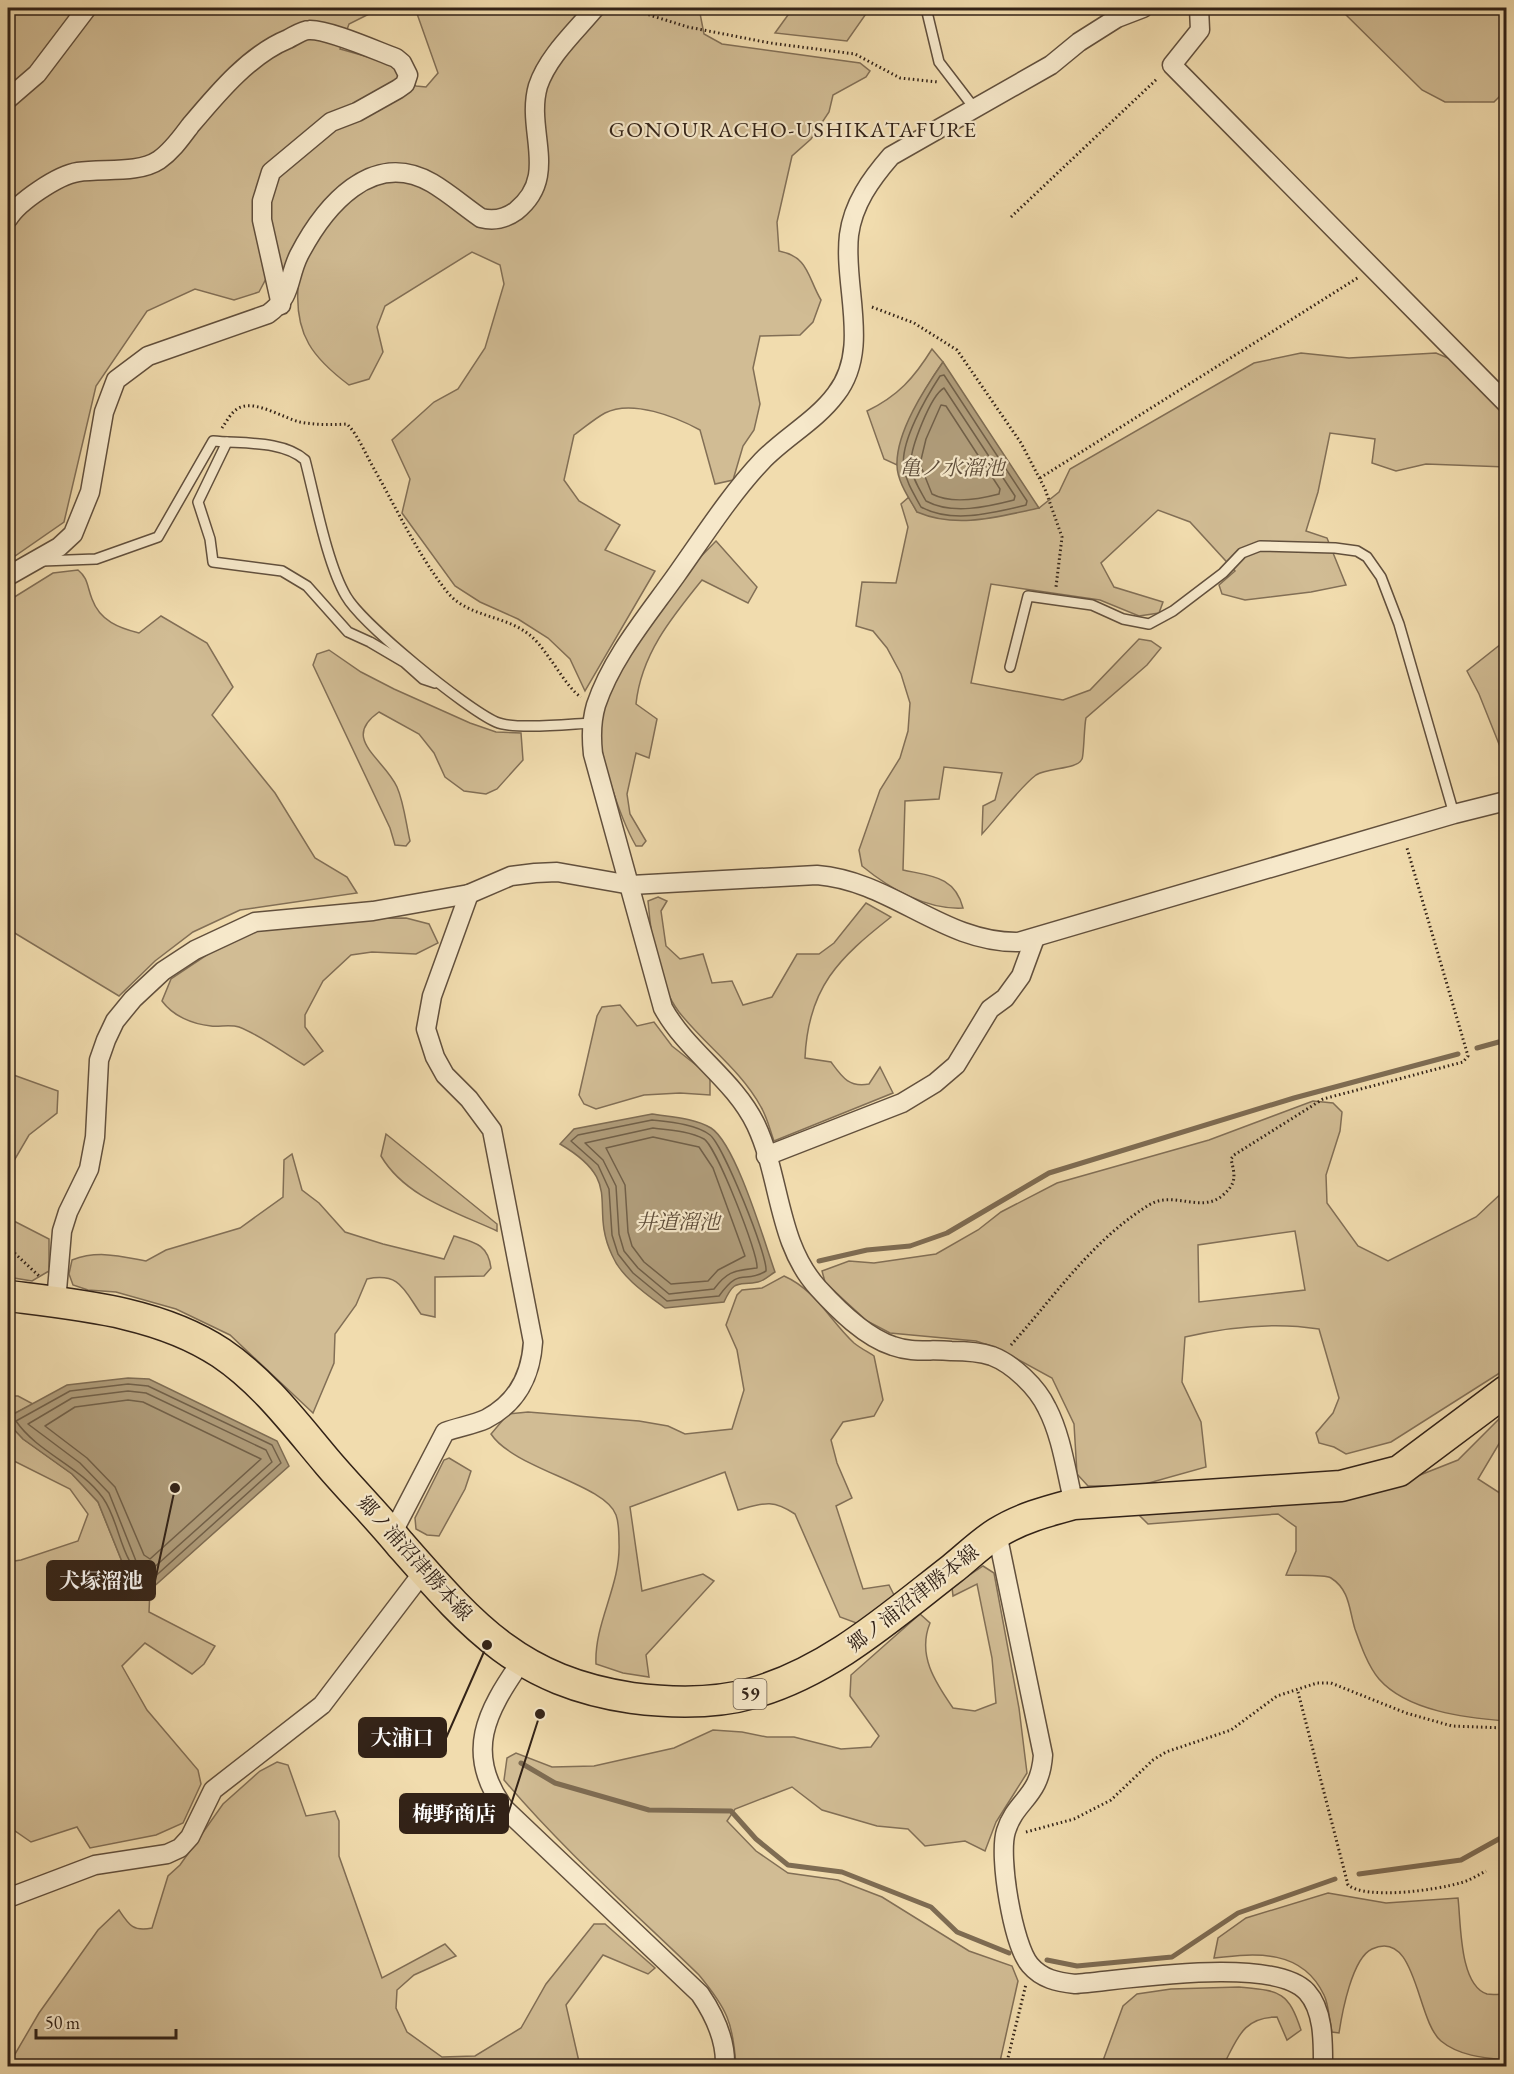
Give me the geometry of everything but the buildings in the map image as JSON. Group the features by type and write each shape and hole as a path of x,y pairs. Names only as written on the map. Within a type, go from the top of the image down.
{"main road":[{"name":"郷ノ浦沼津勝本線","path":"8,1296 57,1302 139,1318 172,1328 224,1355 248,1374 289,1415 462,1615 521,1662 556,1678 601,1693 642,1699 704,1701 752,1693 797,1676 850,1649 997,1533 1037,1514 1074,1504 1341,1486 1371,1480 1399,1471 1506,1391"}],"street":[{"path":"8,99 37,74 87,8"},
{"path":"8,576 36,562 73,534 90,492 104,412 116,380 148,356 268,314 281,305 289,290 298,257 317,225 339,199 375,175 396,173 430,182 481,218 490,220 509,216 529,200 538,184 539,159 533,112 538,86 548,64 595,8"},
{"path":"1074,1504 1055,1427 1047,1406 1017,1372 991,1356 951,1351 913,1351 872,1337 817,1288 801,1264 790,1245 756,1125 740,1097 681,1036 663,1008 594,754 591,723 608,676 633,636 725,507 760,462 816,416 837,394 849,372 854,352 849,234 854,213 869,184 891,156 1051,65 1118,13 1143,8"},
{"path":"1199,8 1200,30 1172,65 1506,403"},
{"path":"8,219 12,212 30,197 75,172 147,166 175,146 234,77 280,42 309,30 329,34 396,58 402,63 408,75 405,84 398,89 316,132 271,172 262,201 262,220 281,305"},
{"path":"57,1302 62,1231 68,1212 89,1169 93,1152 99,1060 115,1021 133,999 163,971 195,950 255,922 373,910 469,894 511,876 535,873 557,872 631,885 817,875 840,877 862,884 970,936 993,942 1018,942 1454,814 1506,801"},
{"path":"392,1534 445,1432 484,1419 502,1409 521,1387 532,1358 533,1342 492,1130 469,1098 445,1075 435,1057 426,1029 432,996 469,894"},
{"path":"766,1156 902,1103 935,1083 956,1065 990,1009 1005,998 1021,976 1035,938"},
{"path":"997,1533 1043,1755 1042,1774 1032,1793 1015,1813 1004,1838 1002,1851 1020,1951 1030,1965 1054,1981 1075,1984 1237,1971 1283,1977 1307,1992 1318,2011 1323,2067"},
{"path":"8,1898 94,1865 167,1854 180,1848 190,1837 213,1790 322,1705 424,1570"},
{"path":"521,1662 494,1702 487,1718 482,1746 489,1788 504,1808 700,1994 715,2020 722,2040 725,2067"}],"lane":[{"path":"926,8 939,62 975,109"},
{"path":"36,562 96,559 158,537 213,441 285,448 296,452 305,460 335,569 346,597 440,685 497,723 524,725 591,723"},
{"path":"227,442 198,502 210,539 213,562 282,571 307,586 348,632 404,662 423,679 440,685"},
{"path":"1010,666 1028,596 1092,605 1123,619 1149,624 1181,605 1223,573 1242,554 1260,546 1335,548 1357,551 1367,557 1381,577 1399,624 1454,814"}],"path":[{"path":"627,8 688,27 770,43 855,54 900,78 931,82 952,80"},
{"path":"1011,217 1172,65"},
{"path":"1040,478 1373,268"},
{"path":"850,299 914,323 957,350 1021,443 1040,478 1062,537 1055,600"},
{"path":"213,441 234,411 242,406 257,407 299,422 330,426 347,424 382,482 414,543 449,593 461,605 498,618 531,635 549,653 578,695 597,704"},
{"path":"1002,1362 1011,1345 1085,1257 1152,1203 1174,1199 1196,1203 1216,1201 1232,1187 1235,1180 1231,1159 1234,1155 1323,1099 1463,1062 1468,1056 1402,831"},
{"path":"8,1247 35,1269 57,1302"},
{"path":"1004,1838 1074,1819 1111,1800 1137,1774 1166,1752 1231,1730 1266,1702 1317,1683 1330,1683 1406,1713 1452,1726 1506,1728"},
{"path":"1298,1691 1348,1885 1355,1890 1372,1894 1462,1883 1486,1871"},
{"path":"1006,2067 1030,1965"}],"shaded area":[{"path":"8,8 381,8 349,24 340,49 393,64 416,86 426,87 438,73 415,8 699,8 704,34 722,44 860,63 870,71 866,77 833,95 829,112 811,139 792,156 777,222 779,251 789,254 802,263 821,300 813,322 800,335 760,336 753,368 760,404 754,430 743,446 733,480 715,484 700,430 654,411 616,409 601,415 574,435 564,480 579,501 620,525 605,550 655,571 585,691 570,659 548,638 518,619 480,602 455,586 402,513 410,479 392,440 434,402 458,389 485,348 504,284 500,265 472,252 385,306 377,327 383,352 369,379 349,385 325,365 309,344 300,319 298,288 282,274 267,277 259,292 234,300 195,289 147,311 96,386 64,522 15,556 8,557"},
{"path":"793,8 868,11 847,41 775,33"},
{"path":"1339,8 1485,8 1506,17 1506,90 1494,102 1445,102 1422,90"},
{"path":"932,349 943,362 914,411 897,465 884,459 867,411 888,399 904,385 919,369"},
{"path":"1301,353 1349,358 1436,353 1455,361 1506,415 1506,467 1426,464 1396,471 1372,463 1375,439 1330,433 1318,492 1306,531 1327,538 1346,585 1245,600 1222,594 1219,585 1235,571 1190,522 1158,510 1101,563 1114,587 1163,602 1159,613 1139,616 1100,600 991,584 971,683 1063,700 1090,690 1139,639 1151,641 1161,648 1147,665 1086,718 1083,756 1079,763 1036,775 982,834 983,806 995,800 1002,773 944,767 939,799 905,801 903,870 932,876 948,883 959,897 963,908 949,908 923,902 885,883 862,866 859,850 880,790 900,758 908,731 910,703 901,674 887,648 873,631 856,626 862,582 896,583 908,527 901,504 909,497 917,512 1039,508 1059,492 1070,469 1254,363"},
{"path":"716,541 757,587 748,603 702,580 669,623 651,653 639,686 636,704 657,719 649,758 636,753 627,794 630,814 646,841 642,846 636,846 617,802 602,748 600,720 605,698 629,650 646,624 682,577"},
{"path":"78,570 86,579 95,607 111,622 139,633 161,616 207,643 233,687 212,715 275,793 315,858 347,877 357,893 240,910 193,932 155,961 119,996 8,929 8,601 53,573"},
{"path":"1506,640 1506,777 1502,772 1505,759 1479,694 1467,671"},
{"path":"329,650 361,672 470,723 496,732 521,733 523,760 497,789 486,794 464,791 445,777 434,753 419,734 379,712 368,722 364,731 364,740 368,749 391,777 401,800 410,841 406,846 395,845 390,828 313,665 317,654"},
{"path":"658,897 667,901 661,911 666,946 680,959 703,954 712,983 732,981 743,1005 772,997 797,954 819,954 834,943 866,903 891,917 856,946 830,976 812,1012 805,1058 831,1062 851,1083 862,1085 869,1084 880,1067 893,1093 774,1141 765,1115 753,1094 733,1069 689,1024 671,1000 656,959 651,929 648,901"},
{"path":"406,918 429,924 438,943 416,954 372,952 351,955 323,981 305,1015 305,1027 323,1051 304,1065 236,1026 211,1026 190,1021 177,1015 162,1001 171,979 222,945 260,928 288,919"},
{"path":"620,1005 637,1026 654,1022 672,1046 710,1076 710,1095 680,1093 644,1095 596,1109 584,1104 579,1095 597,1016 602,1007"},
{"path":"8,1073 58,1091 57,1113 29,1135 8,1171"},
{"path":"1313,1101 1333,1103 1342,1112 1340,1131 1326,1175 1327,1203 1358,1246 1388,1261 1476,1217 1506,1189 1506,1369 1391,1442 1346,1454 1334,1447 1319,1443 1316,1433 1333,1413 1339,1398 1319,1329 1286,1326 1252,1327 1185,1337 1182,1382 1201,1422 1206,1467 1138,1486 1088,1486 1077,1474 1074,1424 1052,1378 997,1348 976,1341 890,1333 867,1321 825,1282 822,1271 849,1261 874,1263 936,1254 978,1230 1001,1212 1057,1183 1209,1140","holes":["1295,1231 1305,1290 1199,1302 1198,1245"]},
{"path":"386,1134 497,1224 497,1231 433,1202 403,1182 381,1156"},
{"path":"292,1154 302,1190 319,1203 345,1232 444,1259 454,1236 479,1245 487,1254 491,1268 484,1276 435,1277 435,1317 421,1314 405,1291 394,1281 387,1278 367,1279 356,1305 335,1334 334,1363 313,1413 230,1335 176,1309 116,1292 88,1290 73,1285 69,1274 72,1260 82,1257 109,1255 146,1261 166,1250 240,1228 283,1197 284,1160"},
{"path":"8,1218 49,1239 49,1271 32,1281 8,1277"},
{"path":"784,1276 805,1289 854,1343 874,1356 883,1400 874,1416 843,1422 831,1440 837,1463 852,1498 836,1506 863,1589 889,1585 894,1595 876,1614 859,1624 840,1617 795,1514 774,1504 738,1510 725,1472 630,1507 642,1591 703,1574 714,1581 646,1655 649,1677 623,1673 596,1664 599,1634 619,1559 616,1515 608,1504 595,1494 519,1457 491,1434 508,1414 528,1412 639,1421 668,1426 685,1434 732,1429 744,1390 737,1350 726,1325 737,1295 742,1290 762,1288"},
{"path":"8,1396 18,1396 33,1404 8,1417"},
{"path":"1506,1412 1506,1432 1478,1479 1506,1497 1506,1721 1473,1718 1438,1711 1405,1699 1391,1690 1379,1679 1368,1662 1342,1588 1331,1578 1286,1575 1296,1551 1296,1527 1278,1514 1148,1524 1137,1513 1382,1490 1458,1460"},
{"path":"8,1423 23,1439 72,1474 98,1502 125,1569 150,1590 149,1612 215,1646 204,1664 192,1674 145,1643 122,1666 147,1710 198,1770 201,1784 183,1823 156,1835 90,1848 77,1827 31,1842 8,1826 8,1562 21,1560 78,1541 88,1514 70,1489 8,1458"},
{"path":"449,1458 471,1471 465,1489 439,1536 427,1535 416,1529 415,1518 444,1460"},
{"path":"983,1566 994,1573 1019,1708 1027,1773 996,1822 985,1851 965,1841 925,1846 908,1829 877,1826 822,1810 792,1787 735,1809 727,1821 756,1851 788,1873 838,1880 882,1897 969,1951 1012,1966 1018,1981 999,2066 736,2066 733,2038 727,2017 709,1987 574,1856 504,1780 507,1758 516,1753 552,1767 594,1766 674,1748 713,1730 767,1737 794,1737 841,1749 871,1747 879,1736 850,1696 851,1675 920,1614 930,1623 926,1646 930,1668 953,1708 975,1711 996,1703 992,1658 977,1584 953,1596 952,1587"},
{"path":"277,1762 288,1765 306,1816 335,1811 339,1821 339,1856 382,1978 445,1944 456,1956 414,1975 397,1990 396,2008 407,2032 442,2057 475,2056 521,2028 546,1984 594,1924 605,1924 655,1968 648,1974 603,1955 566,2005 580,2066 8,2066 39,2013 98,1930 119,1910 132,1926 140,1929 152,1928 168,1876 180,1865 223,1804 260,1771"},
{"path":"1328,1893 1386,1903 1458,1898 1463,1952 1471,1979 1487,1994 1506,1994 1506,2060 1464,2053 1441,2041 1426,2015 1407,1963 1398,1952 1387,1946 1372,1949 1359,1963 1349,1987 1339,2033 1332,2032 1324,1995 1315,1980 1304,1969 1277,1957 1262,1955 1214,1958 1218,1938 1246,1918"},
{"path":"1239,1987 1264,1990 1280,1995 1291,2007 1301,2030 1287,2040 1277,2017 1256,2021 1242,2032 1223,2066 1101,2066 1123,2006 1137,1994 1171,1989"}],"water":[{"name":"亀ノ水溜池","path":"943,362 1039,508 992,518 962,521 932,517 917,512 899,477 898,452 913,411"},
{"name":"井道溜池","path":"652,1114 690,1120 711,1128 730,1153 748,1194 775,1272 760,1281 734,1286 724,1302 665,1308 628,1278 616,1263 606,1237 602,1195 593,1171 580,1158 560,1144 574,1129"},
{"path":"128,1378 149,1379 277,1441 289,1466 150,1590 125,1569 98,1502 72,1474 23,1439 8,1423 8,1417 67,1385"}],"waterway":[{"path":"1477,1048 1506,1040"},
{"path":"819,1261 867,1250 910,1246 947,1233 1049,1173 1294,1098 1458,1054"},
{"path":"521,1763 555,1783 649,1810 731,1811 756,1839 788,1865 842,1872 931,1907 957,1932 1009,1953"},
{"path":"1359,1874 1461,1860 1506,1835"},
{"path":"1047,1960 1077,1966 1172,1957 1238,1913 1335,1879"}],"place":[{"name":"犬塚溜池","path":"175,1488"},
{"name":"大浦口","path":"487,1645"},
{"name":"梅野商店","path":"540,1714"}],"district":[{"name":"GONOURACHO-USHIKATAFURE","path":"793,129"}]}
